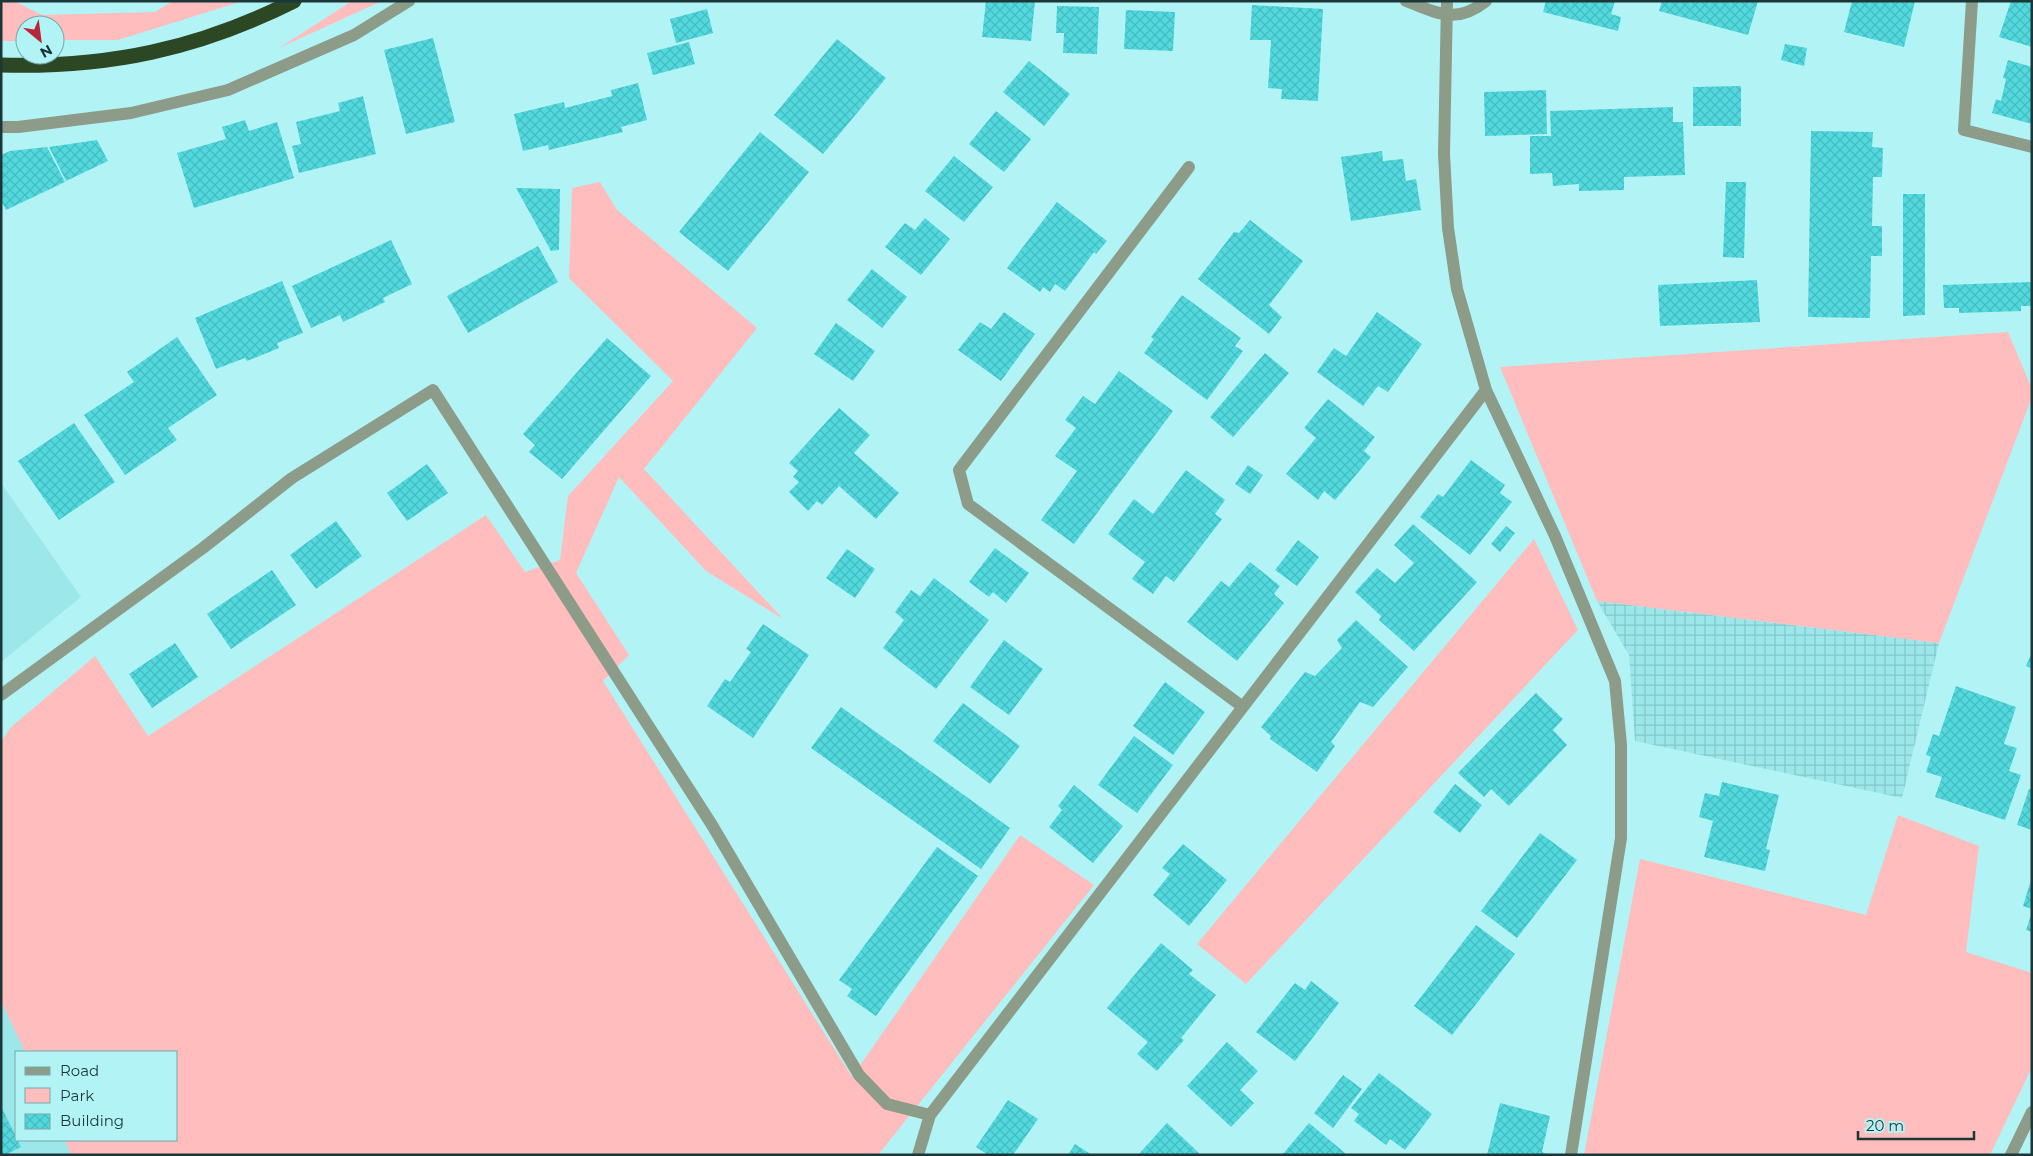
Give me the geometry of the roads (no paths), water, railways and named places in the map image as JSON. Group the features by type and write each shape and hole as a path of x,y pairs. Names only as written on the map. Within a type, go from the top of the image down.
{"highway":[{"path":"1,65 39,66 97,62 167,50 227,32 294,1"}],"street":[{"path":"1,127 18,127 132,113 228,90 354,35 409,1"},
{"path":"1406,1 1446,16 1474,11 1486,1"},
{"path":"1447,1 1444,154 1448,228 1457,289 1486,390 1555,536 1615,681 1621,745 1621,838 1571,1155"},
{"path":"1972,1 1964,130 2032,147"},
{"path":"1190,167 959,470 968,504 1243,707"},
{"path":"1,695 202,548 292,478 432,390 712,825 859,1075 886,1104 930,1115"},
{"path":"918,1155 930,1115 1486,390"},
{"path":"2011,1155 2032,1112"}]}
